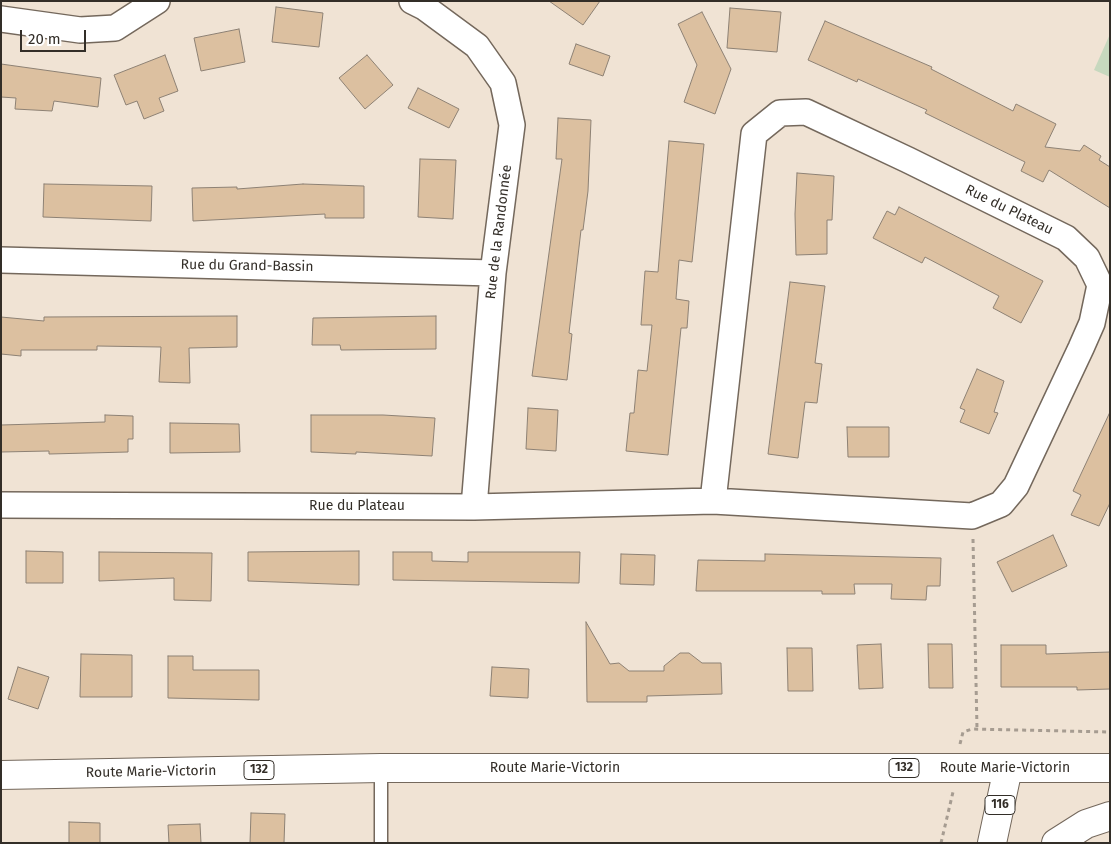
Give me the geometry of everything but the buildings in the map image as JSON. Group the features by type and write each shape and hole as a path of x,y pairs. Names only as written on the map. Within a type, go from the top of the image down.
{"main road":[{"name":"Route Marie-Victorin","path":"1,775 381,768 1110,768"},
{"name":"116","path":"992,843 1008,768"},
{"path":"1056,843 1086,824 1110,816"}],"street":[{"path":"1,20 80,30 115,28 157,1"},
{"name":"Rue de la Randonnée","path":"412,1 424,7 477,46 504,83 512,125 493,273 474,507"},
{"name":"Rue du Plateau","path":"1,505 474,507 713,501 972,516 1001,504 1016,486 1092,323 1100,285 1087,258 1066,238 806,112 780,113 754,134 713,501"},
{"name":"Rue du Grand-Bassin","path":"1,260 493,273"}],"lane":[{"path":"381,768 381,843"}],"path":[{"path":"972,516 977,729"},
{"path":"960,740 963,732 977,729 1110,732"},
{"path":"941,843 952,801"}],"green space":[{"path":"1110,34 1110,77 1094,70"}]}
